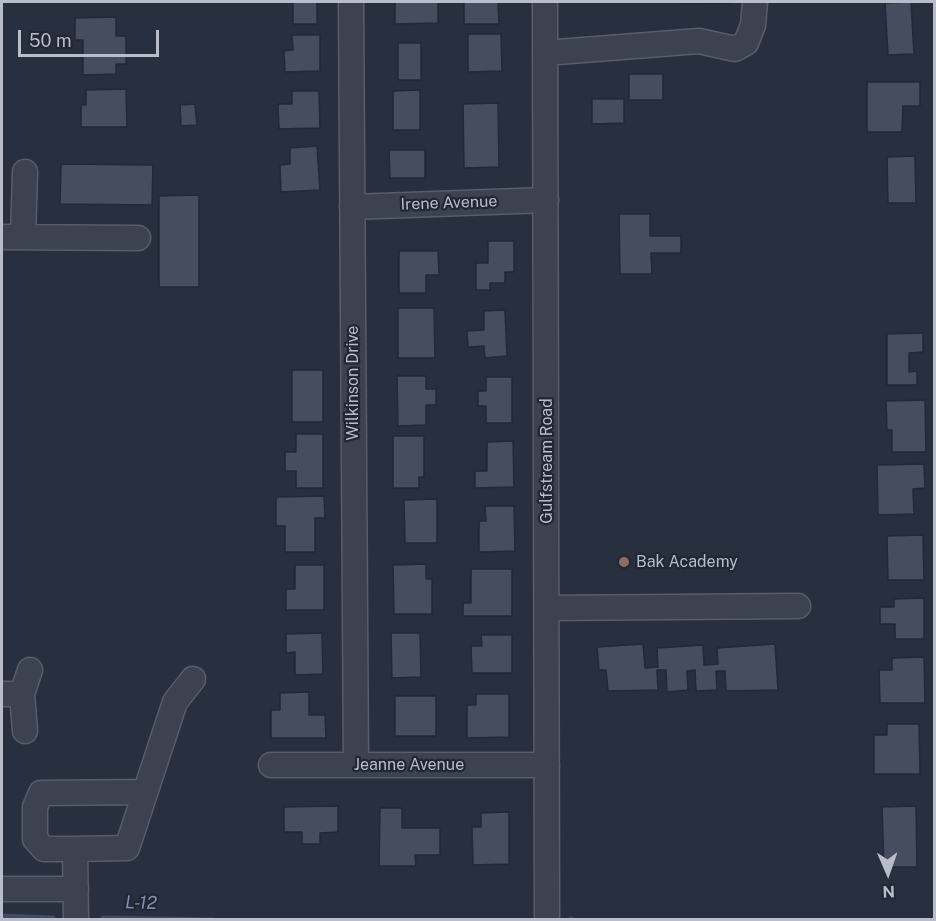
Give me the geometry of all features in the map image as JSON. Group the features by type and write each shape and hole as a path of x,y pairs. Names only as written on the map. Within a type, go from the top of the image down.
{"street":[{"name":"Wilkinson Drive","path":"351,2 356,765"},
{"name":"Gulfstream Road","path":"545,2 547,920"},
{"path":"545,53 699,41 735,49 746,43 750,34 755,2"},
{"path":"25,172 12,237 138,238"},
{"name":"Irene Avenue","path":"352,207 546,200"},
{"path":"547,608 798,606"},
{"path":"25,731 12,694 30,670"},
{"path":"145,792 41,793 34,807 35,839 44,849 126,848 145,792 175,702 193,679"},
{"name":"Jeanne Avenue","path":"271,765 547,765"},
{"path":"75,849 76,920"},
{"path":"2,889 76,889"}],"building":[{"path":"293,2 317,2 317,24 293,24"},
{"path":"395,2 438,2 438,23 395,24"},
{"path":"464,2 498,2 499,24 464,24"},
{"path":"681,2 731,2 731,3 681,4"},
{"path":"911,2 914,54 888,55 885,3"},
{"path":"116,17 116,36 126,36 126,64 116,64 116,74 83,75 83,40 75,40 75,18"},
{"path":"468,34 501,34 502,71 468,72"},
{"path":"292,35 320,35 320,71 285,72 284,51 293,50"},
{"path":"398,43 421,43 421,80 398,80"},
{"path":"629,74 663,74 663,100 629,100"},
{"path":"867,82 920,82 920,106 903,106 902,132 867,132"},
{"path":"126,89 127,127 81,127 81,105 86,105 86,90"},
{"path":"420,90 420,130 393,130 393,91"},
{"path":"292,91 319,91 320,128 279,129 278,104 292,104"},
{"path":"592,99 624,99 624,123 592,124"},
{"path":"498,103 499,167 464,168 463,104"},
{"path":"195,104 197,125 181,126 180,105"},
{"path":"317,146 320,190 281,192 280,165 290,164 290,148"},
{"path":"389,150 425,150 425,178 390,178"},
{"path":"915,156 916,203 888,203 887,157"},
{"path":"61,164 153,165 152,205 60,204"},
{"path":"199,195 199,287 159,287 159,196"},
{"path":"619,214 650,214 650,236 681,236 681,253 651,253 652,274 620,274"},
{"path":"488,241 514,241 514,272 505,272 505,283 490,283 490,290 476,290 476,263 488,263"},
{"path":"399,251 438,251 439,275 426,275 426,293 399,293"},
{"path":"398,308 434,308 435,358 398,358"},
{"path":"505,310 507,356 485,358 484,346 468,347 467,331 484,330 484,311"},
{"path":"923,333 923,352 909,353 909,372 917,371 917,385 887,385 887,334"},
{"path":"292,370 323,370 323,422 292,422"},
{"path":"397,376 426,376 426,389 436,389 436,405 426,405 426,425 398,426"},
{"path":"486,377 512,377 512,423 486,423 486,406 478,406 478,391 486,391"},
{"path":"925,400 926,452 892,452 892,430 887,430 886,401"},
{"path":"296,434 323,434 323,488 296,488 296,471 285,471 285,452 296,452"},
{"path":"393,436 424,436 424,477 419,477 419,488 393,488"},
{"path":"513,441 514,487 475,488 475,471 487,471 487,442"},
{"path":"924,464 925,488 913,489 914,514 878,515 877,465"},
{"path":"324,496 325,518 315,518 315,552 285,552 285,526 276,526 276,497"},
{"path":"437,499 437,543 405,543 404,500"},
{"path":"485,506 514,506 515,551 479,552 479,521 486,521"},
{"path":"923,535 924,580 888,580 887,536"},
{"path":"426,564 426,579 432,579 432,614 394,614 393,565"},
{"path":"295,565 324,565 324,610 286,610 286,589 295,589"},
{"path":"471,569 512,569 512,616 463,616 463,603 471,603"},
{"path":"924,598 924,639 895,639 895,624 880,624 880,607 894,607 894,599"},
{"path":"322,633 323,674 295,675 295,652 286,653 286,634"},
{"path":"391,633 420,633 421,677 392,678"},
{"path":"481,635 512,635 512,673 472,673 471,646 482,646"},
{"path":"643,644 645,668 658,667 657,648 703,645 704,665 718,664 717,648 775,644 778,690 726,691 725,671 716,671 717,690 696,691 695,670 687,671 688,690 667,692 666,670 657,670 658,690 608,691 606,670 599,670 597,647"},
{"path":"924,657 925,703 880,703 879,670 892,670 892,658"},
{"path":"309,692 309,715 325,715 326,738 271,738 271,710 280,710 280,693"},
{"path":"476,694 509,694 509,737 467,738 467,705 476,705"},
{"path":"395,696 436,696 436,736 395,736"},
{"path":"887,724 919,724 920,774 874,774 874,735 887,735"},
{"path":"338,806 338,832 320,833 320,844 302,844 302,832 284,832 284,807"},
{"path":"916,806 917,867 884,867 882,807"},
{"path":"380,808 402,808 402,828 440,828 440,855 415,855 416,866 379,866"},
{"path":"509,812 509,864 473,865 472,827 481,827 481,813"}],"waterway":[{"name":"L-12","path":"2,916 53,918"},
{"name":"L-12","path":"103,918 214,920"}],"place":[{"name":"Bak Academy","path":"624,562"}]}
